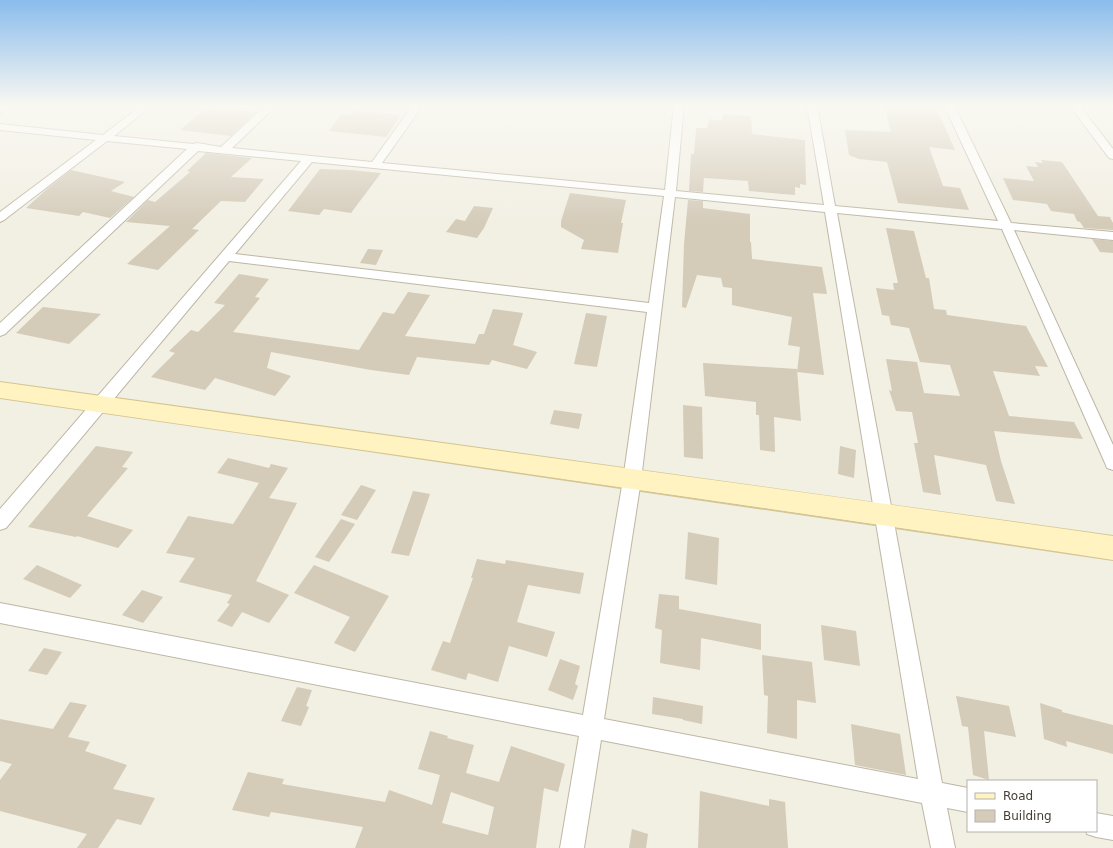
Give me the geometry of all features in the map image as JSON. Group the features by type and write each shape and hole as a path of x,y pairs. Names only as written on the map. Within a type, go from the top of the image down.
{"street":[{"path":"0,218 97,145"},
{"path":"181,145 309,159 670,192 1007,227 1113,236"},
{"path":"225,149 230,145"},
{"path":"376,164 390,145"},
{"path":"572,848 632,480 675,145"},
{"path":"819,145 932,793 943,848"},
{"path":"968,145 1007,227 1113,464"},
{"path":"1104,145 1113,156"},
{"path":"0,331 197,146"},
{"path":"0,522 309,159"},
{"path":"226,257 654,308"},
{"path":"0,390 632,480 883,514 1113,548"},
{"path":"0,613 967,800"},
{"path":"1097,825 1113,828"}],"building":[{"path":"695,145 805,145 806,185 800,184 800,188 795,187 795,195 749,191 748,181 704,178 703,192 689,191 691,154 694,154"},
{"path":"847,145 953,145 955,150 929,147 943,186 960,188 969,210 898,203 887,162 859,159 849,155"},
{"path":"206,153 252,158 231,177 264,179 245,202 221,201 192,229 199,230 158,270 127,264 170,226 126,222 148,200 155,202 190,172 187,171"},
{"path":"1041,160 1062,162 1098,216 1110,217 1113,223 1113,230 1084,228 1080,222 1077,221 1074,214 1051,211 1047,204 1013,200 1003,178 1034,181 1026,166 1038,167 1035,162 1043,163"},
{"path":"320,169 381,173 351,213 324,209 319,215 288,211"},
{"path":"71,170 125,182 111,191 134,197 110,218 83,212 79,216 26,208"},
{"path":"570,193 626,200 621,223 623,223 618,253 581,249 584,240 561,227 561,221"},
{"path":"688,200 703,201 703,208 750,214 750,242 752,259 822,267 827,294 813,293 824,375 797,372 800,347 788,345 792,317 732,305 732,288 723,287 721,278 697,275 686,308 682,307 684,244"},
{"path":"474,206 493,208 484,228 477,238 446,232 456,219 465,221"},
{"path":"886,228 914,231 926,278 929,278 934,309 946,310 947,315 1026,326 1048,367 1035,366 1040,376 993,371 1009,416 1074,422 1083,439 994,431 1001,461 1015,504 996,501 986,465 934,455 941,495 923,492 914,443 918,443 912,412 896,411 889,390 892,391 886,359 917,362 924,393 960,396 950,365 920,362 909,328 891,325 889,316 882,315 876,288 894,290 893,283 898,283"},
{"path":"1092,239 1113,241 1113,253 1100,252"},
{"path":"368,249 383,250 376,265 360,263"},
{"path":"239,274 269,279 255,297 260,298 233,332 359,350 383,312 394,314 408,292 430,295 405,336 475,344 479,334 484,334 493,309 523,313 513,345 537,352 527,369 492,360 489,365 417,357 409,375 371,370 271,352 267,368 291,376 275,396 215,378 205,390 151,377 175,353 169,351 191,330 198,332 225,305 214,303"},
{"path":"43,307 101,314 69,344 16,333"},
{"path":"586,313 607,316 597,367 574,364"},
{"path":"703,363 797,369 801,421 774,417 775,452 760,450 759,415 756,415 756,402 705,396"},
{"path":"683,405 702,407 703,459 684,457"},
{"path":"554,410 582,414 579,429 550,424"},
{"path":"96,446 133,452 122,467 128,468 87,516 133,530 118,548 77,536 28,527"},
{"path":"840,446 856,450 854,478 838,474"},
{"path":"228,458 269,468 271,464 288,468 269,498 297,503 256,581 289,595 269,623 242,612 232,627 217,621 230,604 227,603 232,595 179,582 195,558 166,553 188,516 233,524 239,515 259,483 217,473"},
{"path":"361,485 376,490 357,520 341,515"},
{"path":"413,491 430,494 409,556 391,553"},
{"path":"341,519 355,524 329,562 315,557"},
{"path":"688,532 719,538 717,585 685,579"},
{"path":"477,559 505,564 506,560 584,573 580,594 528,585 517,622 555,632 547,657 509,646 498,682 468,673 466,680 431,670 443,641 450,643 473,578 471,578"},
{"path":"37,565 82,585 70,598 23,579"},
{"path":"314,565 389,596 355,652 334,643 350,617 294,593"},
{"path":"142,590 163,597 143,623 122,615"},
{"path":"659,594 679,596 679,609 761,624 761,650 701,638 700,670 660,663 662,630 655,628"},
{"path":"821,625 856,631 860,666 824,660"},
{"path":"44,648 62,652 47,675 28,671"},
{"path":"762,655 812,662 816,703 797,700 797,739 767,733 768,696 764,695"},
{"path":"560,659 580,666 575,684 578,686 573,700 548,690"},
{"path":"297,687 312,690 306,706 309,707 301,726 281,721"},
{"path":"956,696 1009,706 1016,737 984,731 989,780 973,775 968,727 962,726"},
{"path":"653,697 703,706 702,724 652,714"},
{"path":"70,702 87,705 68,737 90,742 85,751 127,765 113,789 155,798 141,825 117,819 98,848 77,848 87,834 0,811 0,780 12,764 0,761 0,719 53,729"},
{"path":"1040,703 1062,710 1062,712 1113,725 1113,754 1066,741 1067,747 1044,739"},
{"path":"851,724 900,734 906,775 855,765"},
{"path":"430,731 448,736 447,738 474,745 466,773 499,782 511,746 565,764 558,792 544,788 536,848 355,848 363,827 271,812 269,817 232,810 248,772 284,779 282,784 385,802 389,790 432,805 440,775 418,769","holes":["451,792 494,807 488,835 442,823"]},
{"path":"700,791 769,806 769,799 785,802 788,848 698,848"},
{"path":"632,829 648,834 646,848 629,848"}]}
